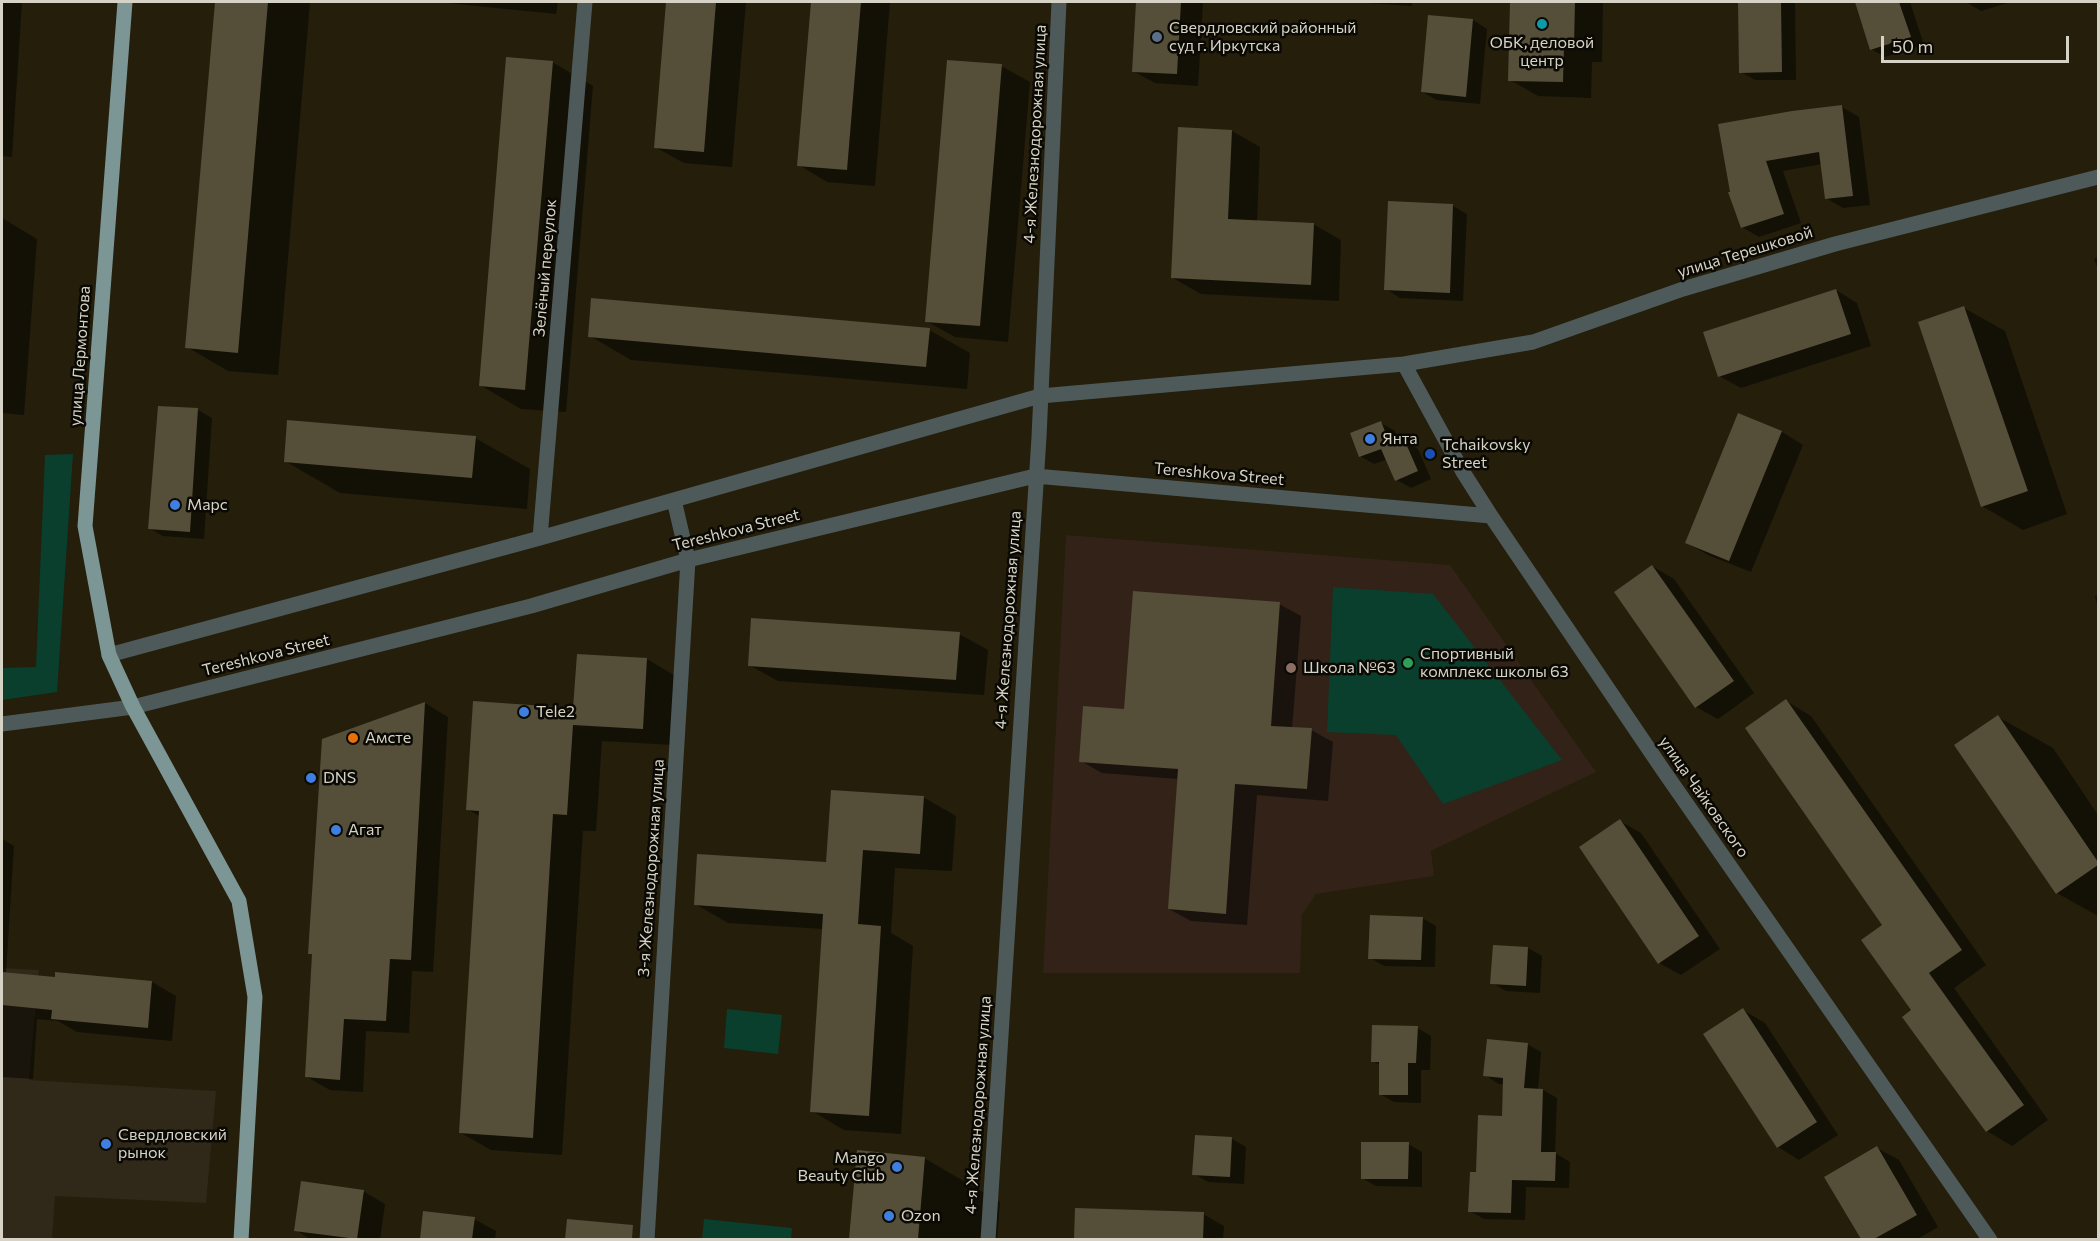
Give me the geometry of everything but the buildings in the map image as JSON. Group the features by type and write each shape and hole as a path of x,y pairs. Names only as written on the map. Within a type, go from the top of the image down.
{"main road":[{"name":"улица Лермонтова","path":"125,2 85,526 109,655 133,707 239,901 255,998 241,1239"}],"street":[{"name":"Зелёный переулок","path":"540,538 585,2"},
{"name":"4-я Железнодорожная улица","path":"988,1239 1040,396 1059,2"},
{"name":"улица Терешковой","path":"1404,364 1533,342 1683,289 1835,244 2098,177"},
{"path":"109,655 540,538 1040,396 1404,364"},
{"name":"улица Чайковского","path":"1404,364 1463,472 1491,516 1663,770 1990,1239"},
{"name":"Tereshkova Street","path":"2,724 133,707 531,606 688,560 1035,476 1491,516"},
{"name":"3-я Железнодорожная улица","path":"647,1239 688,560 674,500"}],"shaded area":[{"name":"Школа №63","path":"1066,535 1450,565 1596,772 1431,851 1434,876 1316,894 1302,915 1300,973 1043,973"},
{"name":"Свердловский рынок","path":"2,968 39,970 29,1080 216,1091 206,1203 55,1196 52,1239 2,1239"}],"green space":[{"path":"73,454 57,692 2,700 2,668 36,667 45,455"},
{"name":"Спортивный комплекс школы 63","path":"1333,587 1433,594 1562,760 1443,804 1396,735 1327,732"},
{"path":"727,1009 782,1015 778,1054 724,1048"},
{"path":"704,1219 792,1228 791,1239 702,1239"}],"place":[{"name":"ОБК, деловой центр","path":"1542,24"},
{"name":"Свердловский районный суд г. Иркутска","path":"1157,37"},
{"name":"Янта","path":"1370,439"},
{"name":"Tchaikovsky Street","path":"1430,454"},
{"name":"Марс","path":"175,505"},
{"name":"Спортивный комплекс школы 63","path":"1408,663"},
{"name":"Школа №63","path":"1291,668"},
{"name":"Tele2","path":"524,712"},
{"name":"Амсте","path":"353,738"},
{"name":"DNS","path":"311,778"},
{"name":"Агат","path":"336,830"},
{"name":"Свердловский рынок","path":"106,1144"},
{"name":"Mango Beauty Club","path":"897,1167"},
{"name":"Ozon","path":"889,1216"}]}
